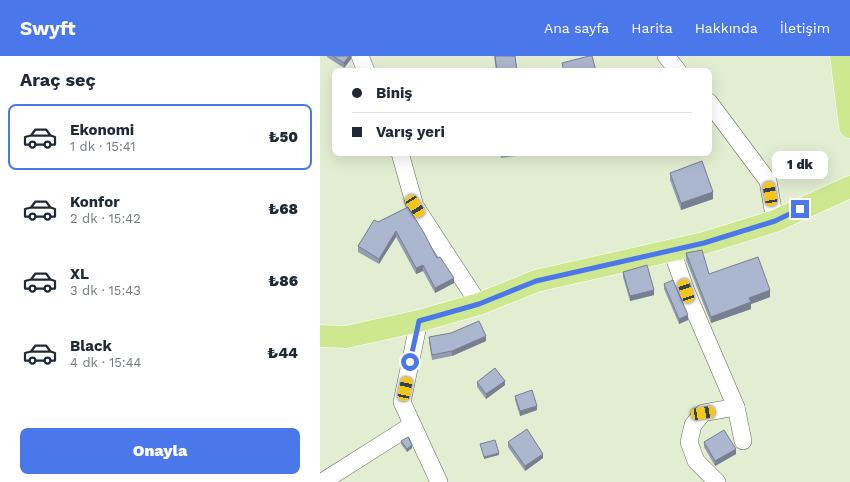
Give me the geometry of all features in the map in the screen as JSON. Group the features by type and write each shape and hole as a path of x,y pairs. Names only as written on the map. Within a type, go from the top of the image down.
{"main road":[{"path":"841,56 850,127"},
{"path":"320,336 346,337 419,321 479,304 536,281 704,243 775,221 850,187"}],"street":[{"path":"360,56 365,68"},
{"path":"666,56 676,68"},
{"path":"712,106 768,181 775,221"},
{"path":"401,156 415,206 479,304"},
{"path":"672,251 689,298 736,407 743,442"},
{"path":"419,321 402,402 439,482"},
{"path":"718,482 696,461 689,442 693,425 703,413 736,407"},
{"path":"322,482 412,425"}],"building":[{"path":"333,56 349,56 344,63"},
{"path":"495,56 515,56 517,68 497,68"},
{"path":"592,56 595,68 563,68 562,63"},
{"path":"702,161 713,192 681,203 670,173"},
{"path":"408,207 437,258 440,257 454,278 435,288 423,265 416,268 396,231 379,259 358,246 374,220 378,222"},
{"path":"702,250 709,274 758,257 770,290 749,298 751,302 711,317 686,253"},
{"path":"647,265 654,290 630,296 623,272"},
{"path":"673,280 688,315 679,319 664,284"},
{"path":"479,321 486,336 452,351 432,355 429,337 451,333"},
{"path":"495,368 505,381 486,394 477,382"},
{"path":"532,390 537,406 520,411 515,396"},
{"path":"527,429 543,454 525,466 508,442"},
{"path":"724,430 736,449 715,461 704,442"},
{"path":"408,437 412,445 407,449 401,441"},
{"path":"495,440 499,453 484,457 480,444"}],"route":[{"path":"410,362 419,321 479,304 536,281 704,243 775,221 800,209"}]}
